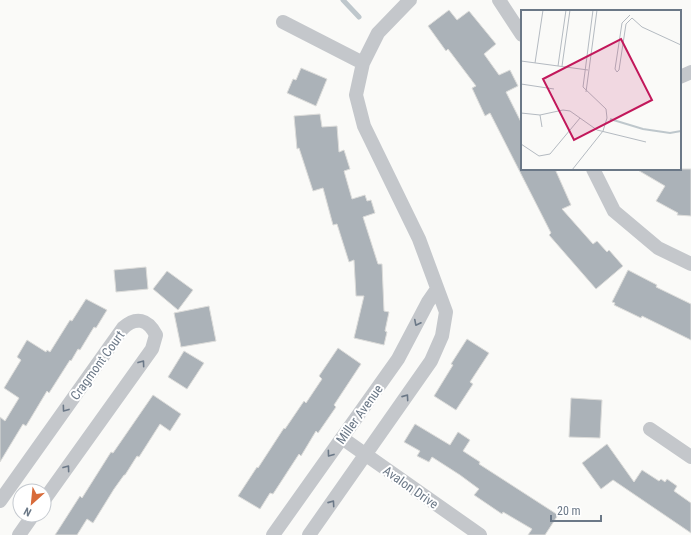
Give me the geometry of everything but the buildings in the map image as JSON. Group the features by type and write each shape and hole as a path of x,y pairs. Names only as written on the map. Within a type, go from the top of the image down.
{"street":[{"path":"309,535 430,361 442,336 446,312 419,239 364,126 356,95 363,63 378,34 410,0"},
{"path":"499,0 521,33"},
{"path":"283,22 363,63"},
{"path":"681,77 691,72"},
{"path":"594,170 614,211 658,248 691,264"},
{"name":"Miller Avenue","path":"272,535 398,359 428,302 437,289"},
{"name":"Cragmont Court","path":"13,483 123,328 134,321 141,321 148,324 156,335 152,349 52,489"},
{"path":"650,429 691,457"},
{"name":"Avalon Drive","path":"342,438 480,535"},
{"name":"Cragmont Court","path":"0,501 12,484"},
{"path":"19,535 27,523"}],"waterway":[{"path":"343,0 359,17"}]}
